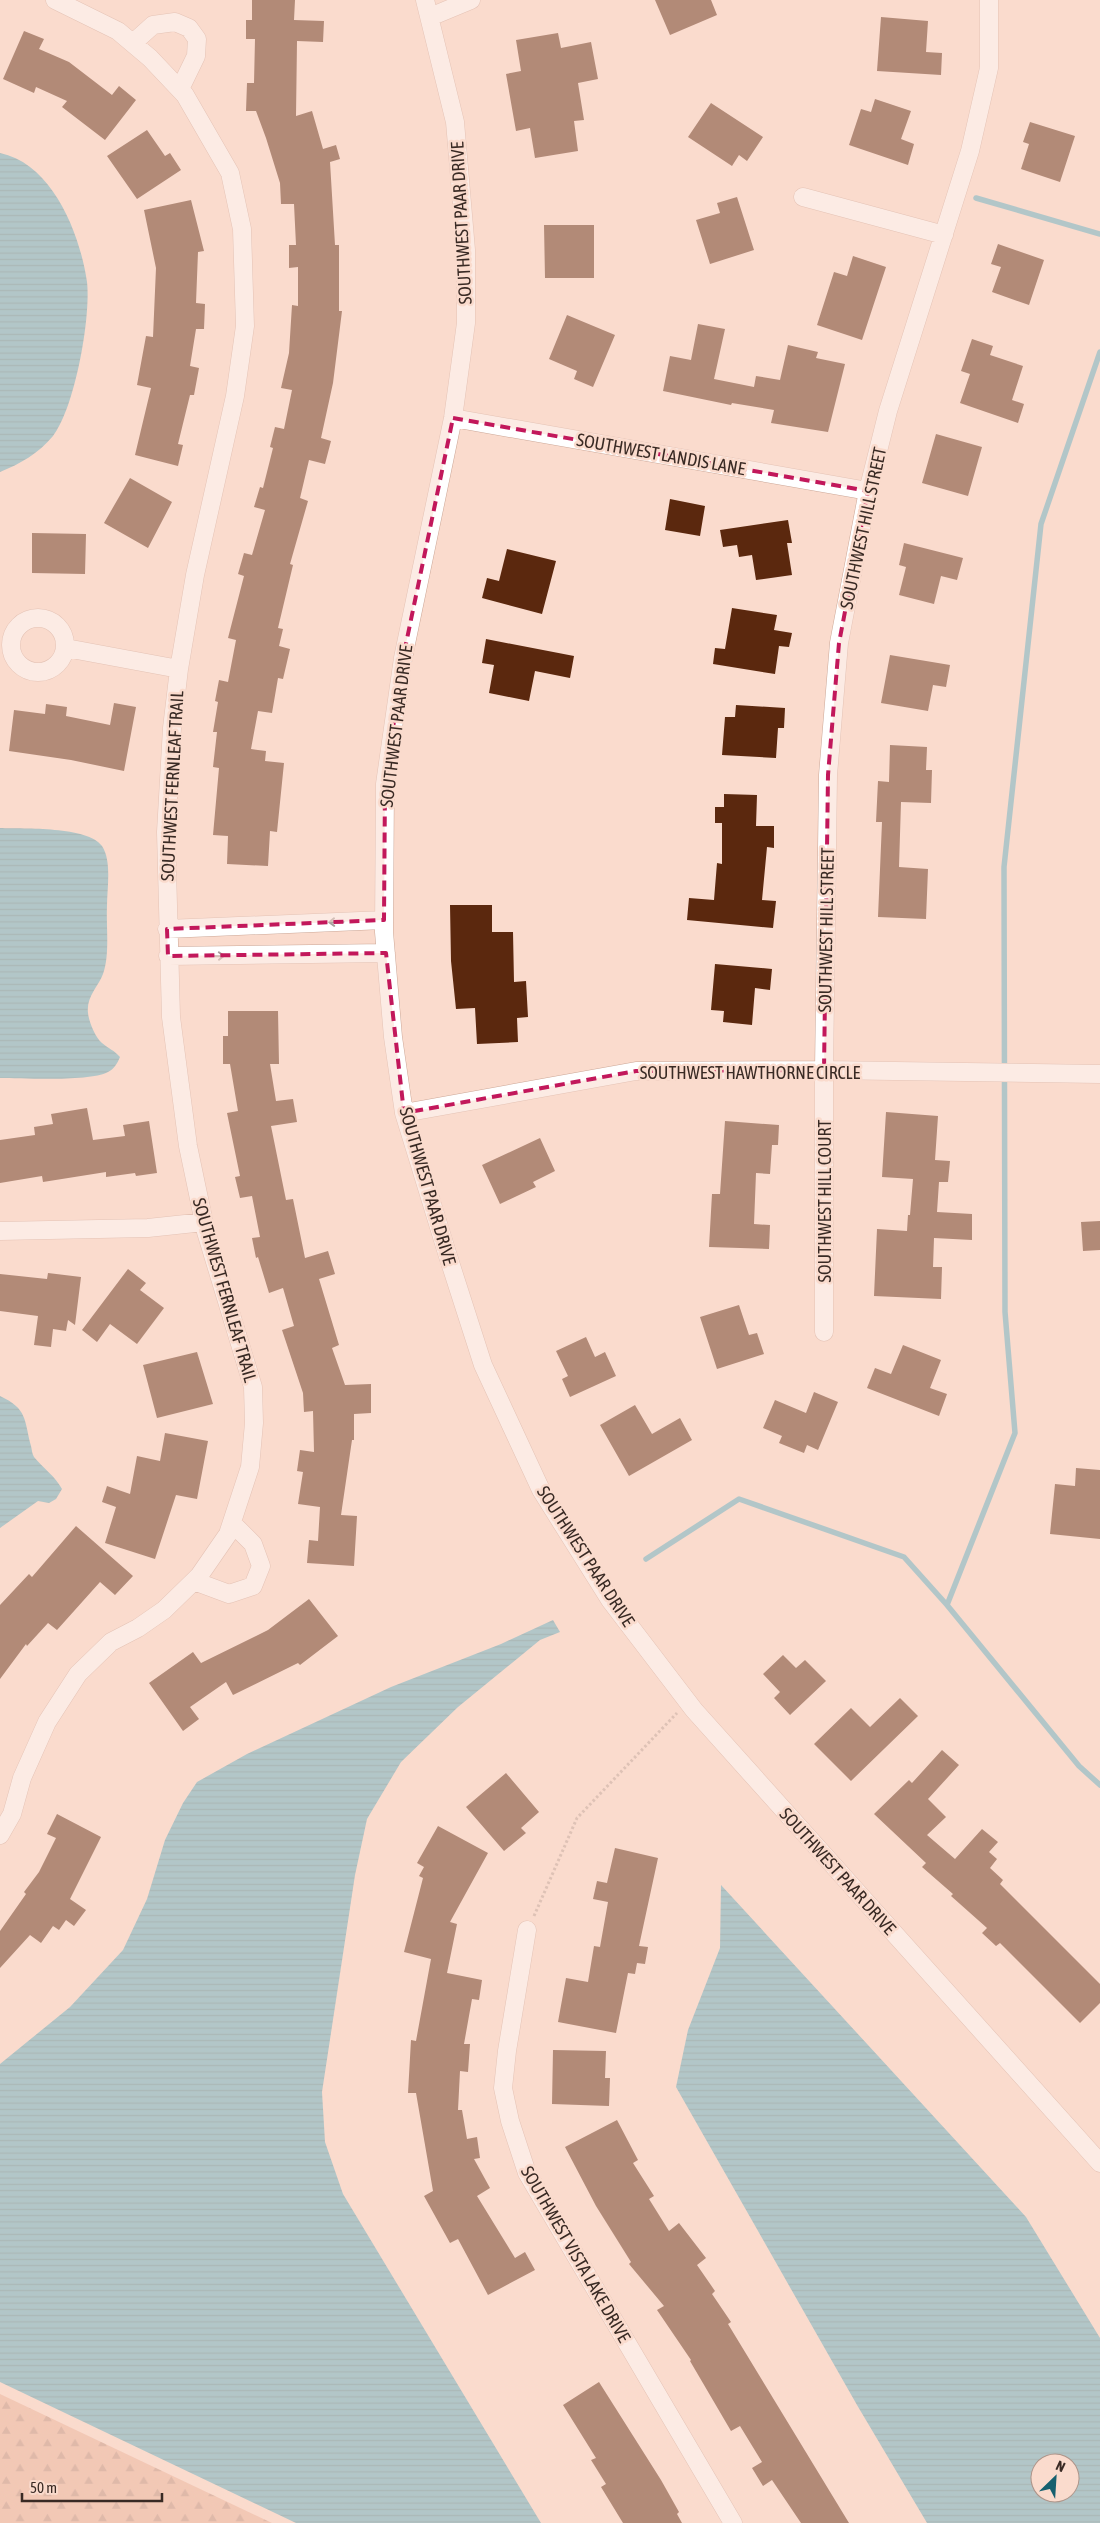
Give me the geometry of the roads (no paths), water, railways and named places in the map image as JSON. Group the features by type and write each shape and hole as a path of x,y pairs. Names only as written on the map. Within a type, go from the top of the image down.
{"street":[{"name":"SOUTHWEST FERNLEAF TRAIL","path":"0,1835 12,1814 22,1778 47,1722 78,1674 112,1642 138,1628 164,1610 194,1581 228,1534 250,1467 254,1423 254,1387 204,1222 188,1146 171,1017 166,832 172,728 179,669 196,575 236,396 245,326 242,229 230,174 204,124 180,89 118,31 55,0"},
{"path":"428,8 471,0"},
{"name":"SOUTHWEST HILL STREET","path":"824,1070 828,775 839,644 868,491 888,411 970,151 989,68 989,0"},
{"name":"SOUTHWEST PAAR DRIVE","path":"428,8 455,122 466,250 466,323 453,418 403,658 385,784 384,920 393,1037 404,1113 483,1365 541,1490 610,1600 688,1702 1100,2163"},
{"path":"132,43 153,25 175,22 189,28 197,39 196,56 180,89"},
{"path":"803,197 944,235"},
{"name":"SOUTHWEST LANDIS LANE","path":"453,418 868,491"},
{"path":"66,648 179,669"},
{"path":"168,929 384,920"},
{"path":"168,956 386,953"},
{"name":"SOUTHWEST HAWTHORNE CIRCLE","path":"404,1113 636,1071 824,1070 1100,1074"},
{"name":"SOUTHWEST HILL COURT","path":"824,1070 824,1332"},
{"path":"0,1231 148,1228 204,1222"},
{"path":"194,1581 228,1594 253,1586 261,1566 253,1544 232,1523"},
{"name":"SOUTHWEST VISTA LAKE DRIVE","path":"527,1930 506,2051 503,2088 510,2121 527,2173 733,2523"}],"water":[{"path":"0,153 19,160 35,171 49,186 61,204 78,243 87,282 88,298 80,362 61,423 48,442 35,453 22,462 0,472"},
{"path":"0,828 55,830 84,835 95,840 102,846 105,852 108,875 106,958 103,974 89,1002 88,1013 97,1037 120,1057 115,1066 108,1072 72,1078 0,1078"},
{"path":"0,1396 16,1406 20,1411 25,1422 33,1456 62,1489 56,1499 49,1503 38,1501 0,1528"},
{"path":"553,1620 560,1632 540,1640 458,1707 401,1762 367,1819 355,1875 322,2092 325,2142 343,2194 541,2523 296,2523 0,2382 0,2064 70,2007 123,1950 147,1899 165,1840 183,1803 197,1782 247,1754 391,1687 501,1644"},
{"path":"721,1885 1026,2217 1100,2338 1100,2523 927,2523 857,2405 676,2087 688,2030 720,1948"}],"waterway":[{"path":"976,198 1100,234"},
{"path":"947,1605 1015,1433 1005,1312 1004,867 1041,524 1100,352"},
{"path":"646,1559 739,1499 904,1557 947,1605 1079,1766 1100,1785"}]}
